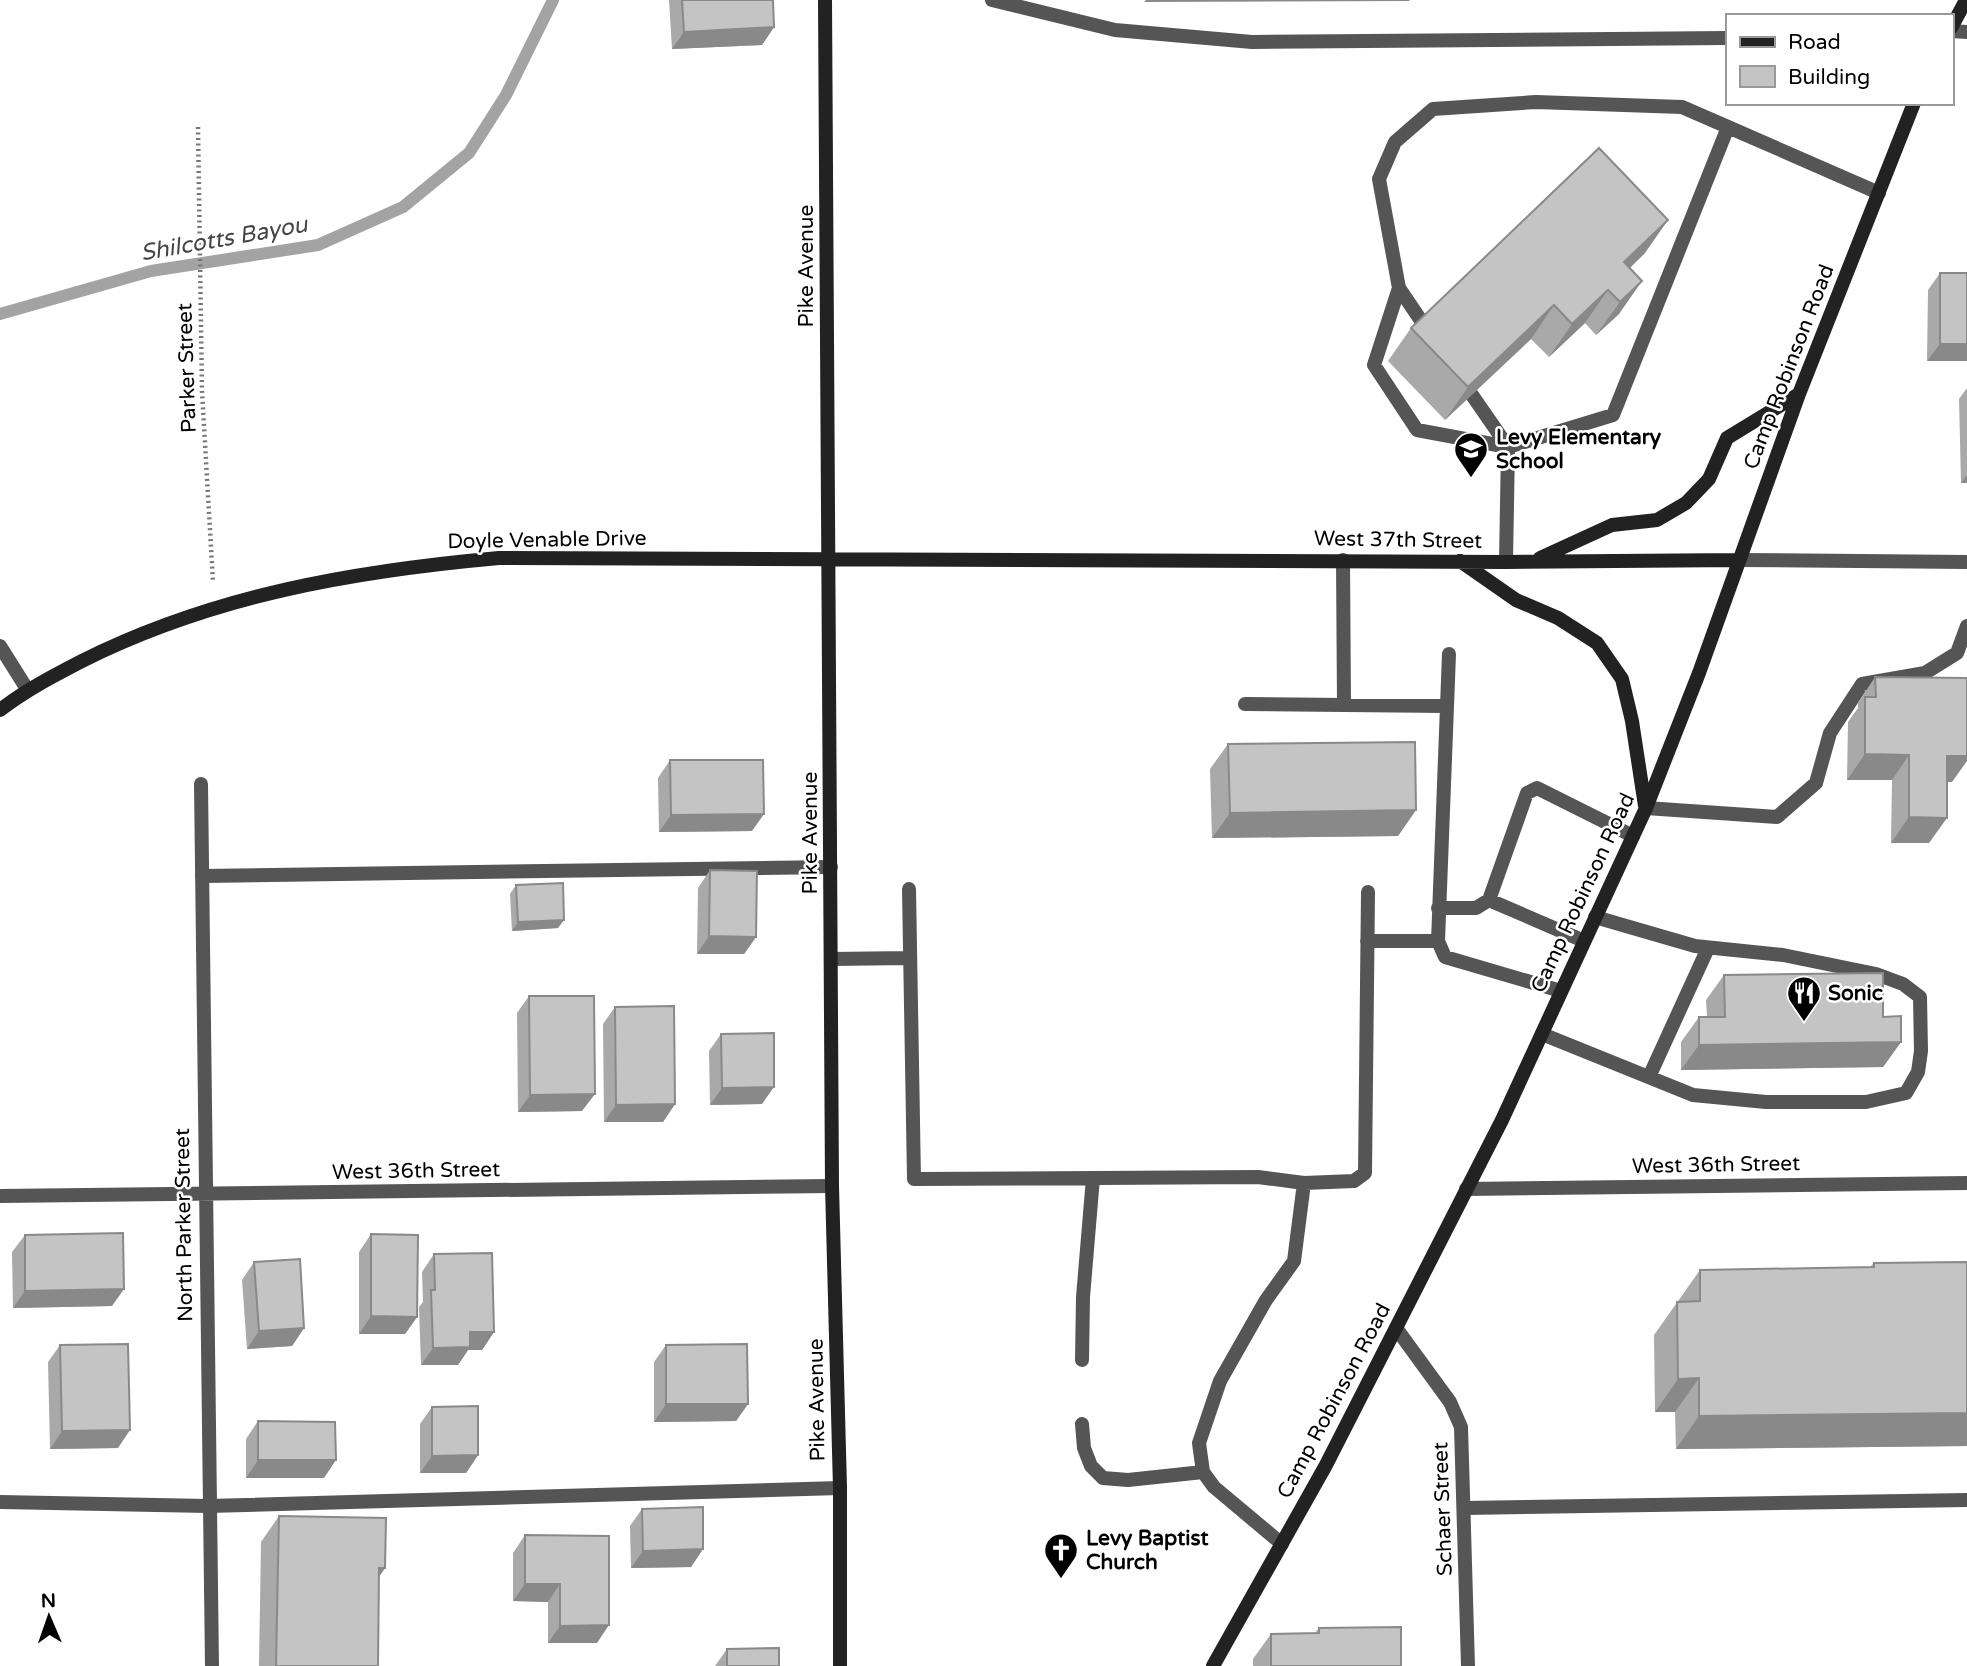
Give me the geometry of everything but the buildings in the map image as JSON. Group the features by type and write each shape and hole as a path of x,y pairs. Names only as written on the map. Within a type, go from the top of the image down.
{"main road":[{"name":"Pike Avenue","path":"825,0 832,1186 840,1488 840,1666"},
{"path":"1953,26 1966,0"},
{"name":"Camp Robinson Road","path":"1213,1666 1326,1465 1502,1120 1646,808 1699,673 1799,394 1913,105"},
{"path":"1533,561 1612,525 1657,520 1686,503 1709,479 1727,438 1799,394"},
{"name":"Doyle Venable Drive","path":"0,710 27,689 120,642 214,607 328,579 407,566 499,558 829,558"},
{"name":"West 37th Street","path":"829,558 1506,562 1739,560"},
{"path":"1459,561 1516,600 1558,618 1597,643 1622,679 1646,808"}],"street":[{"path":"992,0 1045,6 1115,30 1252,42 1726,38"},
{"path":"1424,325 1399,288 1379,179 1395,142 1433,109 1535,102 1682,107 1879,193"},
{"path":"1399,288 1374,365 1417,430 1508,447 1613,415 1728,127"},
{"path":"1472,395 1508,447 1506,562"},
{"path":"1343,560 1344,705"},
{"name":"West 37th Street","path":"1739,560 1967,562"},
{"path":"1646,808 1777,817 1816,783 1830,733 1862,684 1925,673 1957,653 1967,626"},
{"path":"0,646 27,689"},
{"path":"1449,654 1438,942 1445,957 1561,990"},
{"path":"1245,704 1446,706"},
{"name":"North Parker Street","path":"201,784 212,1666"},
{"path":"1438,908 1476,908 1489,900 1527,793 1537,788 1633,836"},
{"path":"202,876 831,867"},
{"path":"909,890 914,1179 1258,1177 1304,1183 1354,1181 1365,1173 1368,892"},
{"path":"1489,900 1584,941"},
{"path":"1542,1034 1693,1095 1766,1102 1866,1102 1906,1093 1918,1072 1921,1051 1920,997 1903,985 1876,974 1783,956 1695,946 1595,917"},
{"path":"1367,941 1438,942"},
{"path":"1649,1077 1708,948"},
{"path":"831,959 910,958"},
{"path":"1082,1360 1083,1297 1093,1178"},
{"path":"1282,1544 1229,1501 1203,1472 1199,1443 1220,1381 1266,1300 1294,1261 1304,1183"},
{"name":"West 36th Street","path":"1466,1189 1967,1183"},
{"name":"West 36th Street","path":"0,1196 832,1186"},
{"name":"Schaer Street","path":"1396,1328 1450,1402 1461,1427 1468,1666"},
{"path":"1082,1424 1084,1448 1091,1466 1103,1478 1128,1480 1203,1472"},
{"path":"0,1502 208,1506 840,1488"},
{"path":"1464,1508 1967,1500"}],"path":[{"name":"Parker Street","path":"198,127 202,391 214,607"}],"waterway":[{"name":"Shilcotts Bayou","path":"0,314 151,271 318,245 403,207 469,153 506,95 553,0"}],"place":[{"name":"Levy Elementary School","path":"1471,479"},
{"name":"Sonic","path":"1804,1023"},
{"name":"Levy Baptist Church","path":"1061,1580"}]}
